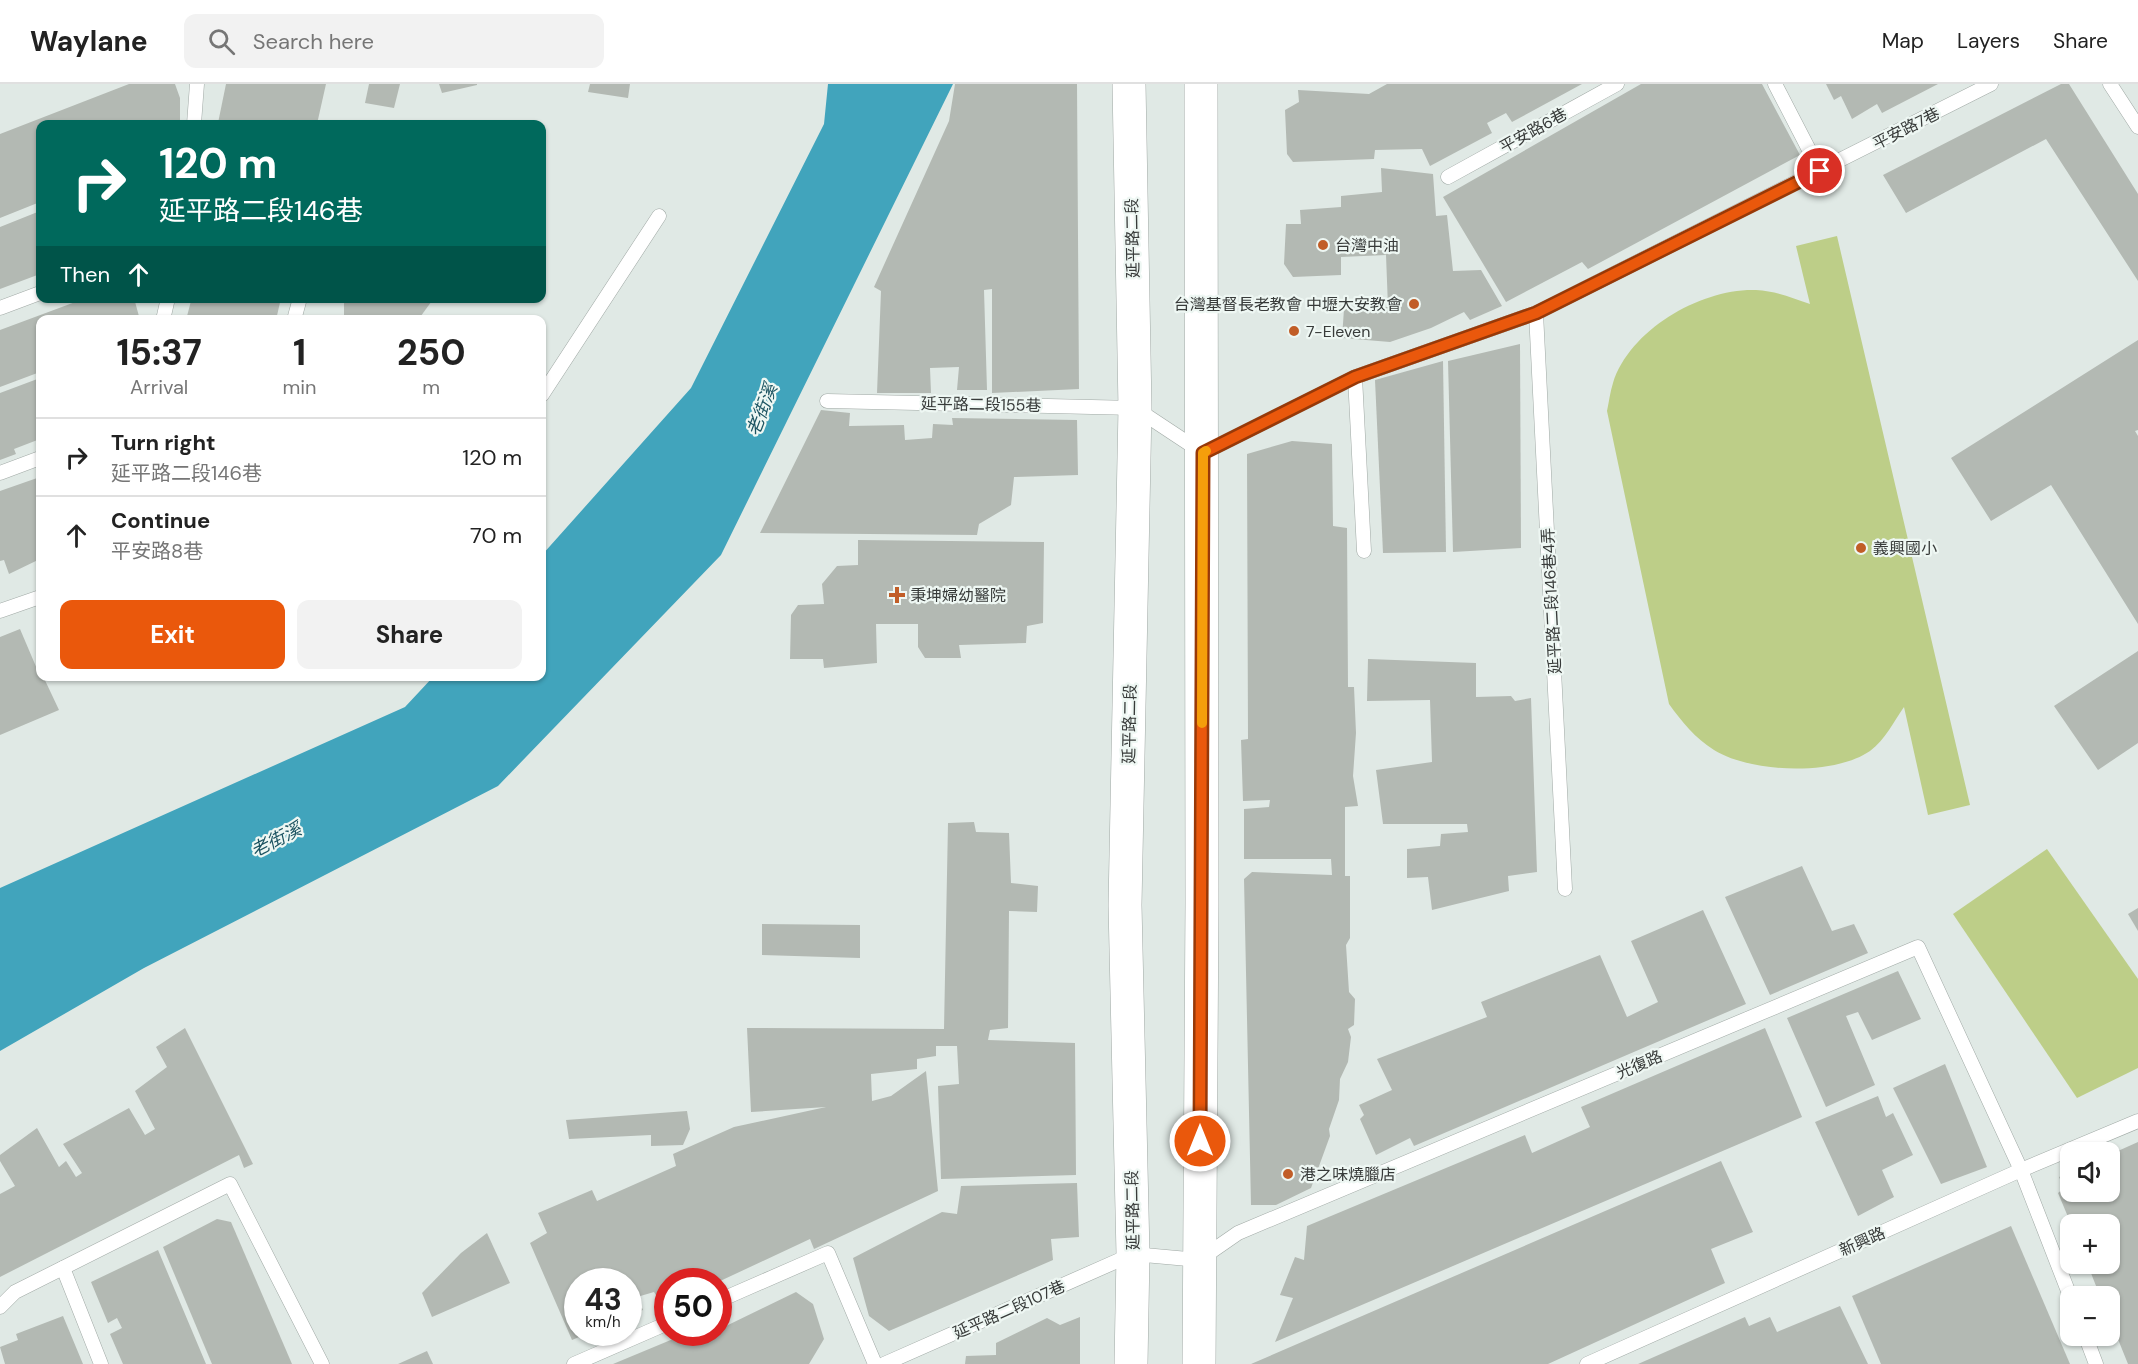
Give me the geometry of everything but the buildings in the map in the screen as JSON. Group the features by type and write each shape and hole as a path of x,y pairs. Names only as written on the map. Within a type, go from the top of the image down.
{"main road":[{"name":"延平路二段","path":"1129,84 1135,408 1125,905 1133,1254 1131,1364"},
{"path":"1199,1364 1203,453 1201,84"}],"lane":[{"path":"194,120 197,84"},
{"name":"平安路6巷","path":"1448,177 1617,84"},
{"path":"1775,84 1820,171"},
{"name":"平安路7巷","path":"1203,453 1355,377 1536,313 1991,84"},
{"path":"2110,84 2138,127"},
{"path":"546,389 659,216"},
{"path":"0,308 36,294"},
{"name":"延平路二段146巷4弄","path":"1536,313 1565,889"},
{"path":"1355,377 1364,551"},
{"name":"延平路二段155巷","path":"827,401 1135,408"},
{"path":"1135,408 1203,453"},
{"path":"0,473 36,460"},
{"path":"0,611 36,598"},
{"name":"光復路","path":"1199,1260 1238,1233 1918,947 2021,1170"},
{"name":"新興路","path":"1587,1364 2021,1170 2138,1121"},
{"path":"2021,1170 2066,1286"},
{"path":"0,1307 15,1292 230,1184 322,1364"},
{"path":"732,1295 828,1253 875,1364"},
{"path":"1133,1254 1199,1260"},
{"name":"延平路二段107巷","path":"884,1364 1133,1254"},
{"path":"63,1268 101,1364"},
{"path":"574,1364 654,1329"},
{"path":"2089,1346 2096,1364"}],"green space":[{"path":"1837,236 1970,805 1928,815 1904,707 1885,736 1870,751 1836,765 1815,768 1770,767 1730,758 1701,740 1679,717 1669,704 1607,411 1613,383 1622,363 1651,329 1692,304 1735,291 1770,292 1810,304 1796,246"},
{"path":"2047,849 2138,979 2138,1068 2077,1098 1953,914"}],"water":[{"name":"老街溪","path":"828,84 953,84 721,555 498,786 144,968 0,1051 0,888 405,707 429,681 546,681 546,551 691,388 824,124"}],"slow traffic":[{"path":"1202,723 1203,453 1206,451"}],"place":[{"name":"台灣中油","path":"1323,245"},
{"name":"台灣基督長老教會 中壢大安教會","path":"1414,304"},
{"name":"7-Eleven","path":"1294,331"},
{"name":"義興國小","path":"1861,548"},
{"name":"秉坤婦幼醫院","path":"897,595"},
{"name":"港之味燒臘店","path":"1288,1174"}],"route":[{"path":"1200,1141 1203,453 1355,377 1536,313 1820,171"}]}
